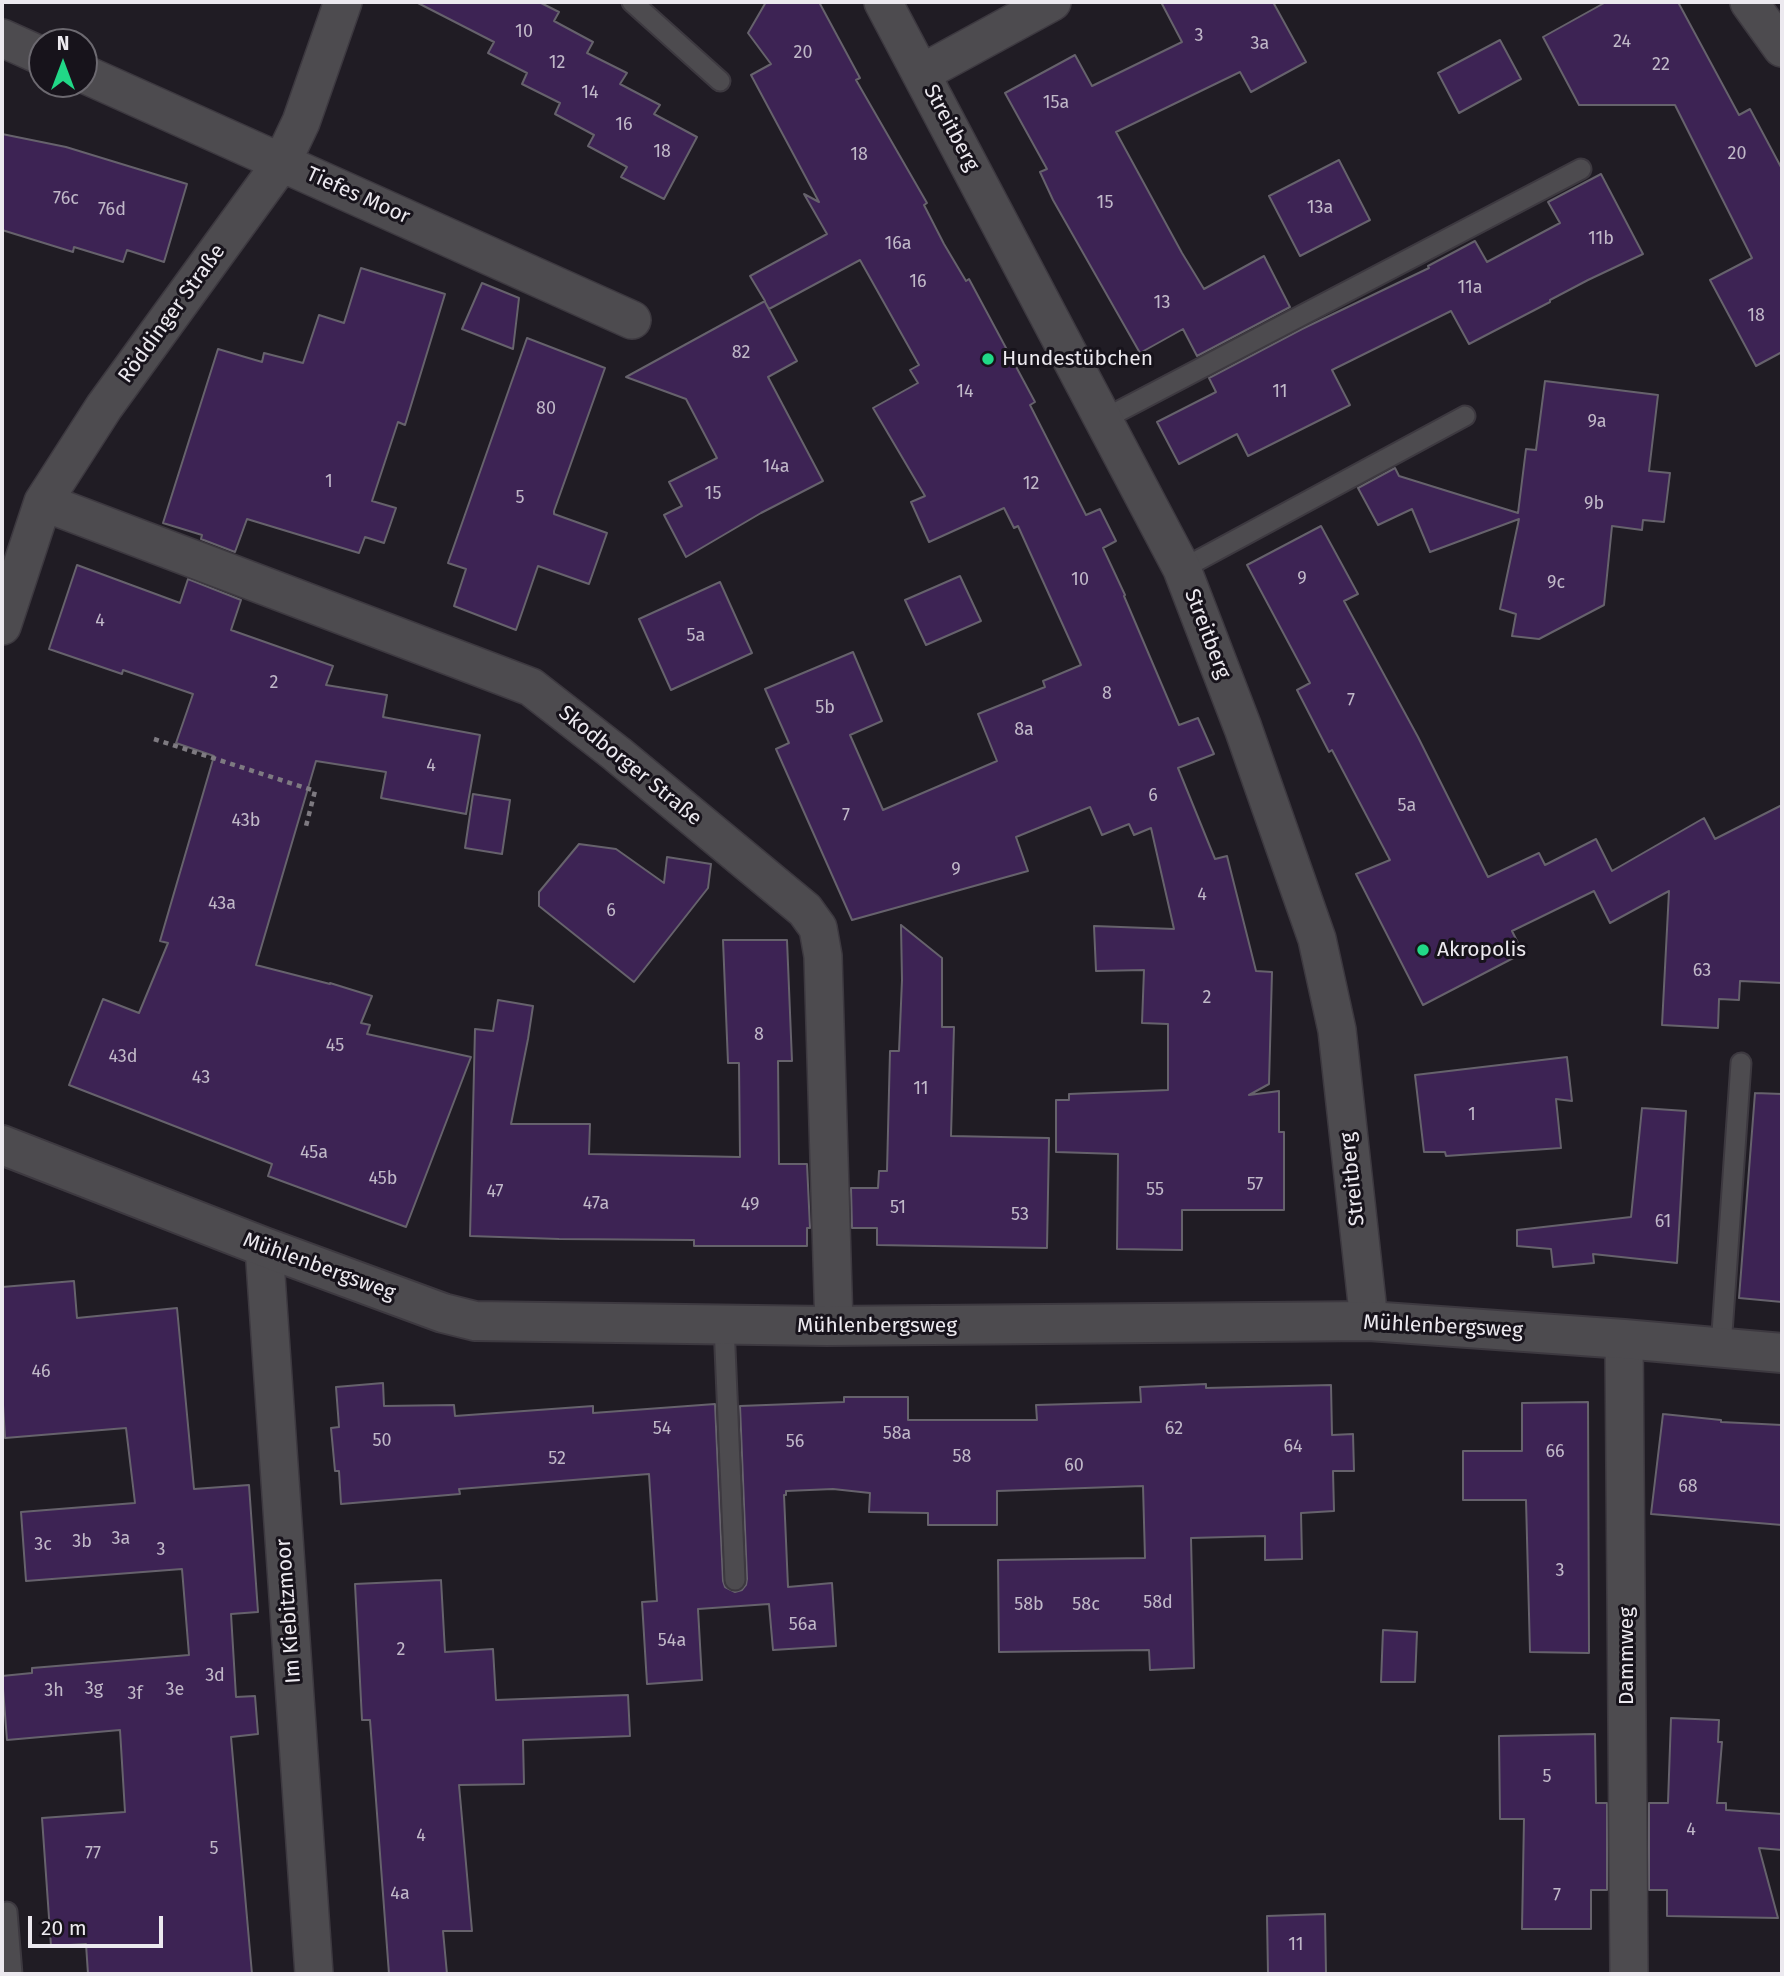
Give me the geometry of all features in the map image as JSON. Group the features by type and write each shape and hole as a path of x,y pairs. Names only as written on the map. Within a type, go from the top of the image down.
{"street":[{"name":"Röddinger Straße","path":"2,626 44,502 104,407 282,162 301,122 343,2"},
{"name":"Streitberg","path":"883,2 1182,569 1243,728 1317,939 1336,1030 1369,1321"},
{"path":"922,73 1052,2"},
{"path":"1749,2 1782,48"},
{"path":"2,38 28,50"},
{"name":"Tiefes Moor","path":"98,80 632,320"},
{"name":"Skodborger Straße","path":"44,502 531,687 617,754 805,911 818,928 823,956 834,1326"},
{"name":"Mühlenbergsweg","path":"2,1145 264,1247 443,1313 475,1321 834,1326 1369,1321 1782,1353"},
{"name":"Im Kiebitzmoor","path":"264,1247 314,1974"},
{"name":"Dammweg","path":"1624,1339 1629,1974"}],"lane":[{"path":"632,2 720,81"},
{"path":"1104,419 1581,169"},
{"path":"1182,569 1465,416"},
{"path":"1721,1347 1741,1063"},
{"path":"724,1325 735,1580"},
{"path":"7,1912 12,1974"}],"path":[{"path":"154,738 315,791 305,830"}],"building":[{"path":"416,2 539,2 559,12 554,21 593,42 587,53 627,73 620,84 660,105 654,114 697,137 664,199 621,177 627,167 588,146 594,135 555,114 560,103 522,84 527,73 488,53 494,42"},
{"path":"766,2 819,2 860,78 856,80 927,203 924,205 944,244 966,281 969,279 1035,402 1030,405 1086,515 1100,509 1116,541 1103,548 1179,725 1198,718 1214,754 1178,768 1215,859 1227,856 1256,971 1272,972 1269,1084 1249,1095 1279,1091 1279,1132 1284,1132 1284,1210 1182,1210 1182,1250 1117,1249 1118,1154 1056,1152 1056,1100 1069,1100 1069,1094 1168,1090 1168,1024 1142,1023 1144,970 1096,971 1094,926 1174,929 1151,828 1134,835 1129,824 1102,835 1090,807 1016,837 1028,871 852,920 776,749 789,743 765,689 853,652 882,721 850,735 883,810 997,761 978,714 1045,687 1043,681 1081,665 1018,526 1014,528 1004,508 929,542 911,502 925,496 873,408 918,383 910,370 919,365 860,260 769,309 765,302 797,361 768,377 823,481 686,557 664,515 682,506 669,482 717,458 686,399 626,377 765,301 750,276 827,234 804,194 819,202 751,75 771,64 748,33"},
{"path":"1161,2 1273,2 1306,62 1251,92 1240,72 1116,132 1204,289 1264,256 1290,307 1197,356 1183,329 1140,353 1053,200 1040,172 1047,169 1005,93 1075,55 1092,86 1182,42"},
{"path":"1606,2 1678,2 1739,115 1750,109 1782,169 1782,352 1756,366 1710,280 1752,258 1675,105 1579,105 1543,37"},
{"path":"1500,40 1521,79 1459,113 1438,73"},
{"path":"2,134 66,147 187,184 164,262 127,250 123,262 74,247 73,252 2,230"},
{"path":"1339,160 1370,220 1300,256 1269,196"},
{"path":"1601,174 1643,254 1588,280 1469,344 1451,311 1332,370 1350,405 1248,456 1237,434 1179,464 1157,422 1216,392 1209,378 1302,329 1429,268 1428,266 1475,241 1487,262 1560,223 1548,202"},
{"path":"361,268 445,294 405,425 398,422 372,501 396,508 384,543 365,537 359,553 247,519 235,552 201,539 202,535 163,523 218,349 262,362 264,353 303,363 319,315 344,323"},
{"path":"482,283 519,298 513,349 462,329"},
{"path":"527,338 605,368 554,514 607,533 589,584 538,566 516,630 454,606 466,569 448,563"},
{"path":"1545,381 1658,395 1649,471 1670,473 1664,522 1643,520 1642,530 1612,526 1604,605 1539,639 1512,636 1516,614 1500,609 1519,519 1430,552 1412,509 1378,525 1358,488 1395,468 1399,476 1518,513 1526,449 1536,450"},
{"path":"1321,526 1358,594 1344,601 1418,737 1488,877 1539,853 1545,865 1596,839 1612,871 1704,818 1715,839 1782,805 1782,983 1740,981 1739,1000 1719,999 1718,1028 1662,1025 1669,891 1610,923 1594,891 1512,931 1523,953 1423,1005 1356,874 1390,860 1297,690 1310,683 1247,565"},
{"path":"77,565 180,603 188,579 241,600 231,630 333,666 326,685 387,695 383,717 480,735 466,814 381,798 386,772 316,761 256,965 372,996 361,1023 370,1025 367,1034 471,1057 406,1227 268,1176 272,1164 69,1085 103,999 139,1013 168,943 160,941 214,756 176,743 193,694 49,649"},
{"path":"960,576 981,621 926,645 905,600"},
{"path":"720,582 752,653 671,690 639,619"},
{"path":"473,794 510,800 502,854 465,848"},
{"path":"579,844 616,849 664,883 667,857 711,864 708,888 634,982 539,906 539,892"},
{"path":"901,925 942,958 942,1027 954,1027 951,1136 1049,1138 1047,1248 877,1245 877,1228 852,1228 851,1188 878,1188 879,1171 887,1171 890,1051 899,1051"},
{"path":"723,940 787,940 792,1061 778,1061 779,1164 807,1164 810,1228 807,1228 807,1246 694,1246 694,1240 470,1236 475,1029 493,1031 498,1000 533,1006 511,1124 590,1124 589,1154 740,1157 739,1063 728,1063"},
{"path":"1567,1057 1572,1101 1556,1099 1561,1148 1446,1156 1445,1152 1424,1152 1415,1075"},
{"path":"1755,1093 1782,1094 1782,1302 1739,1298"},
{"path":"1642,1108 1686,1111 1677,1263 1593,1254 1594,1263 1553,1267 1551,1249 1517,1246 1517,1230 1631,1217"},
{"path":"74,1281 77,1318 177,1308 194,1489 249,1485 258,1612 231,1614 236,1697 255,1696 258,1734 231,1737 252,1974 88,1974 86,1944 51,1946 42,1818 125,1812 120,1730 7,1740 2,1676 32,1673 32,1668 189,1655 182,1569 26,1581 21,1512 135,1503 126,1428 5,1438 2,1287"},
{"path":"383,1383 384,1406 454,1405 455,1416 593,1406 593,1413 715,1404 723,1581 725,1587 735,1592 742,1590 747,1579 740,1406 844,1402 844,1397 908,1397 908,1420 1037,1420 1036,1405 1141,1402 1140,1387 1206,1384 1206,1388 1331,1385 1332,1435 1353,1434 1354,1471 1333,1471 1334,1511 1301,1513 1302,1559 1265,1560 1265,1536 1191,1538 1194,1668 1150,1670 1149,1650 999,1652 998,1560 1145,1558 1143,1486 997,1491 997,1525 928,1525 928,1513 869,1512 870,1493 833,1489 786,1491 788,1587 832,1583 836,1646 773,1650 769,1604 698,1609 702,1680 647,1684 642,1602 657,1601 649,1474 459,1489 460,1494 341,1504 339,1471 335,1471 331,1428 339,1427 336,1387"},
{"path":"1588,1402 1589,1653 1530,1652 1526,1500 1463,1500 1463,1451 1522,1451 1522,1403"},
{"path":"1663,1414 1721,1422 1782,1425 1782,1525 1651,1514"},
{"path":"441,1580 445,1652 493,1649 496,1700 628,1695 630,1736 523,1740 524,1784 459,1785 472,1931 443,1931 447,1974 389,1974 370,1720 362,1720 355,1584"},
{"path":"1383,1630 1417,1632 1415,1682 1381,1682"},
{"path":"1671,1718 1719,1720 1718,1742 1722,1742 1717,1803 1726,1803 1726,1810 1782,1814 1782,1850 1759,1848 1778,1918 1667,1916 1667,1890 1649,1890 1649,1803 1668,1803"},
{"path":"1595,1734 1596,1803 1607,1803 1607,1890 1591,1890 1591,1929 1522,1929 1524,1819 1500,1819 1499,1736"},
{"path":"1325,1914 1326,1974 1268,1974 1267,1916"}],"place":[{"name":"Hundestübchen","path":"988,359"},
{"name":"Akropolis","path":"1423,950"}]}
